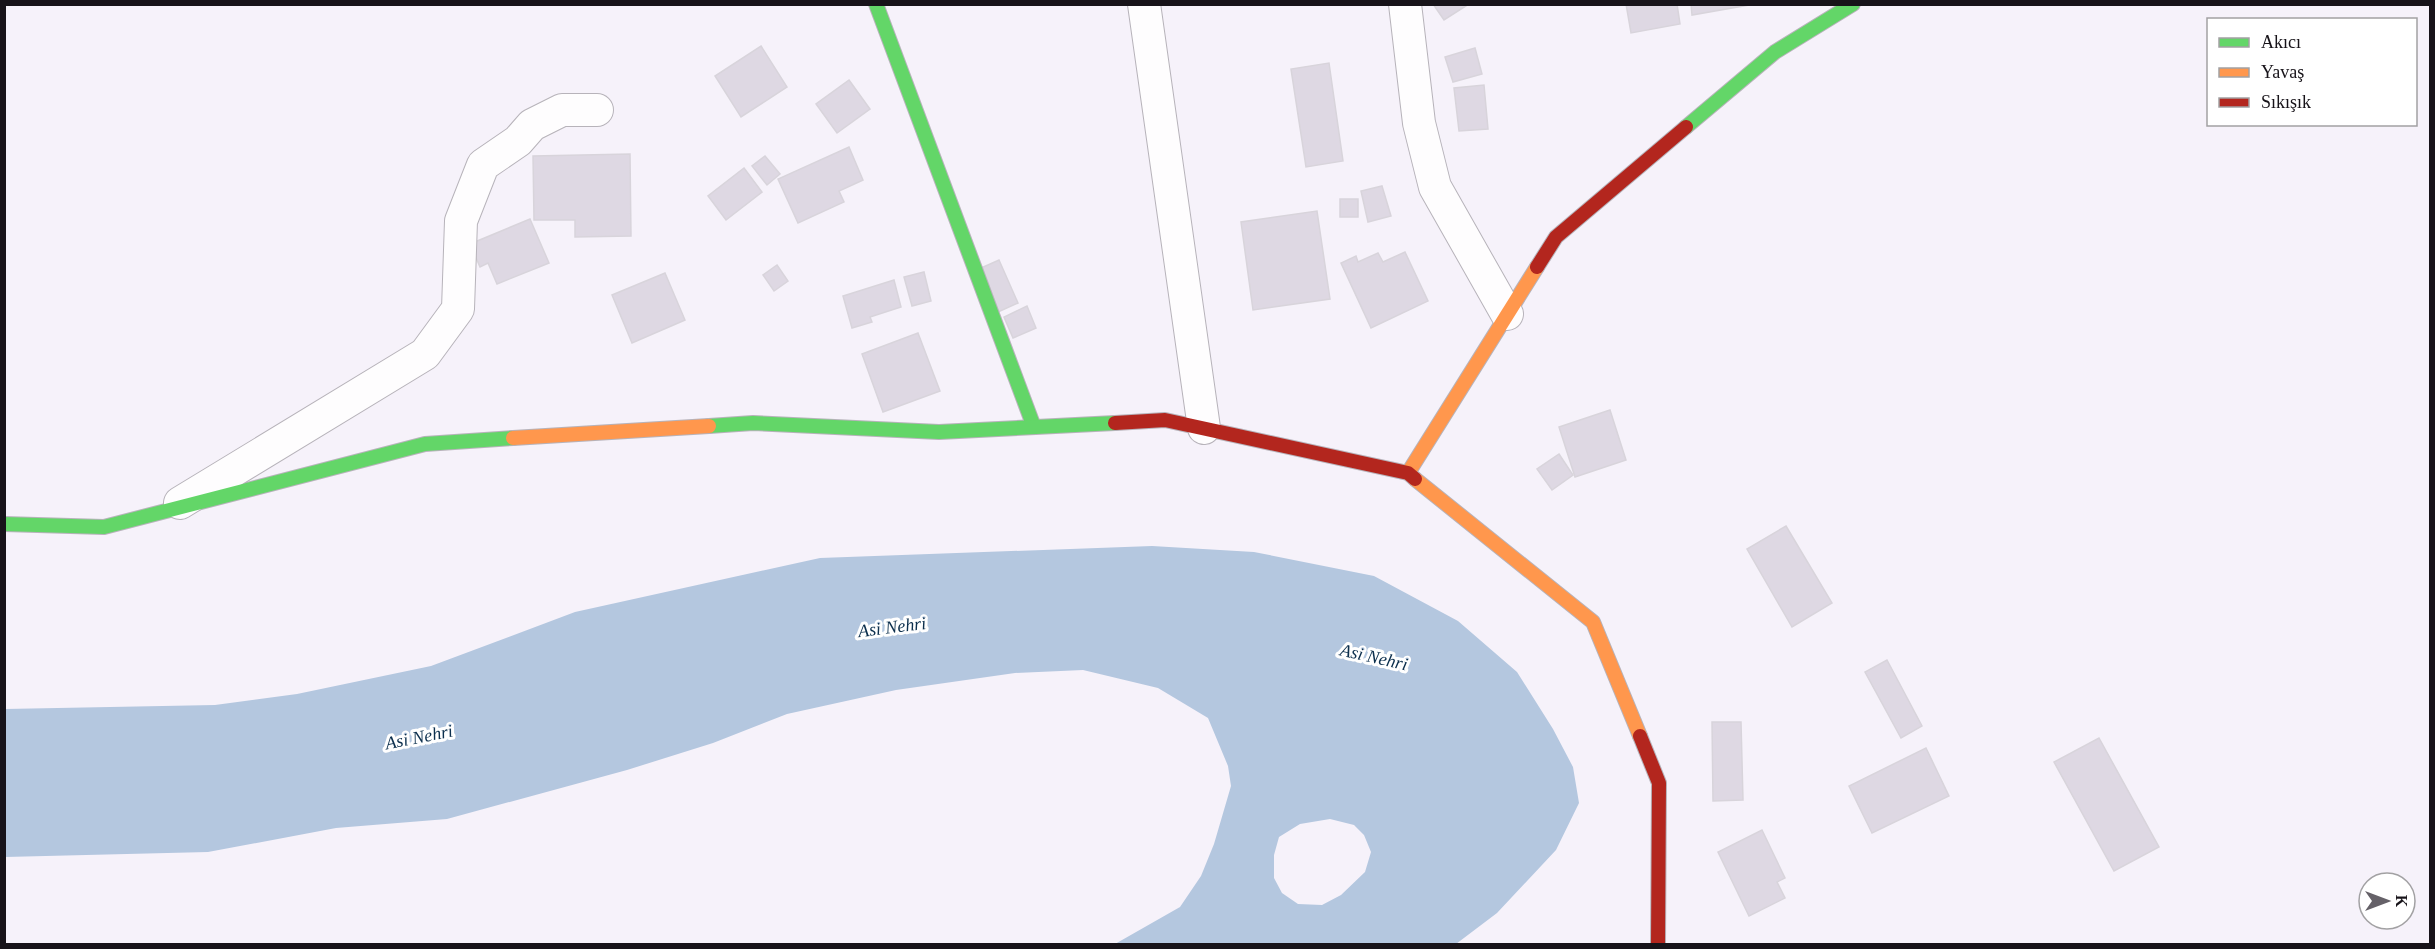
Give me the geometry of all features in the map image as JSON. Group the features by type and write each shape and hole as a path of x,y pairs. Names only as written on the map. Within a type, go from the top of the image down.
{"street":[{"path":"876,4 1034,427"},
{"path":"1144,4 1204,428"},
{"path":"1405,4 1419,123 1435,187 1507,314"},
{"path":"1408,473 1556,237 1775,52 1852,4"},
{"path":"168,511 425,354 458,309 460,221 483,165 518,141 532,125 542,120 562,111 597,111"},
{"path":"4,524 104,527 424,444 753,423 939,432 1165,420 1408,473 1593,622 1659,783 1659,945"}],"water":[{"name":"Asi Nehri","path":"1152,546 1254,552 1374,576 1458,621 1517,672 1553,729 1573,767 1579,803 1556,850 1497,913 1456,944 1115,944 1180,907 1201,876 1214,844 1231,786 1228,766 1208,718 1158,688 1083,670 1015,673 896,690 787,714 713,743 627,770 447,819 336,828 208,852 5,857 5,709 215,705 297,694 431,666 575,612 820,558","holes":["1330,819 1354,825 1364,835 1371,852 1365,872 1341,895 1322,905 1298,904 1282,893 1274,878 1274,855 1279,837 1300,824"]}],"building":[{"path":"1433,4 1469,4 1444,20"},
{"path":"1626,4 1677,4 1680,24 1631,33"},
{"path":"1691,4 1755,4 1692,15"},
{"path":"761,46 787,87 741,117 715,76"},
{"path":"1475,48 1482,74 1453,82 1445,57"},
{"path":"1329,63 1343,161 1306,167 1291,69"},
{"path":"849,80 870,109 837,133 816,104"},
{"path":"1484,85 1488,129 1459,131 1454,88"},
{"path":"849,147 863,180 839,191 844,202 798,223 778,179"},
{"path":"630,154 631,236 575,237 575,220 534,220 533,156"},
{"path":"765,156 780,174 767,185 752,166"},
{"path":"744,168 762,192 726,220 708,196"},
{"path":"1382,186 1391,216 1368,222 1361,191"},
{"path":"1340,199 1358,199 1358,217 1340,217"},
{"path":"1317,211 1330,299 1253,310 1241,222"},
{"path":"530,219 549,263 497,284 488,263 480,267 470,244"},
{"path":"1405,252 1428,301 1371,328 1341,263 1356,256 1358,262 1378,253 1383,262"},
{"path":"999,260 1018,303 998,312 979,269"},
{"path":"777,265 788,281 774,291 763,275"},
{"path":"924,272 931,301 912,306 904,277"},
{"path":"665,273 685,320 632,343 612,295"},
{"path":"894,280 901,307 870,317 872,322 852,328 843,296"},
{"path":"1027,306 1036,328 1013,338 1004,317"},
{"path":"918,333 940,391 883,412 862,354"},
{"path":"1610,410 1626,460 1575,477 1559,427"},
{"path":"1559,454 1573,475 1552,490 1537,469"},
{"path":"1786,526 1832,603 1792,627 1747,549"},
{"path":"1887,660 1922,726 1901,738 1865,672"},
{"path":"1712,722 1741,722 1743,800 1713,801"},
{"path":"2099,738 2159,847 2114,871 2054,762"},
{"path":"1926,748 1949,796 1872,833 1849,786"},
{"path":"1762,830 1785,878 1777,882 1785,898 1749,916 1718,852"}],"traffic: fast":[{"path":"876,4 1034,427"},
{"path":"1686,127 1775,52 1853,4"},
{"path":"709,426 753,423 939,432 1115,423"},
{"path":"4,524 104,527 425,444 513,438"}],"traffic: slow":[{"path":"1408,473 1537,267"},
{"path":"513,438 709,426"},
{"path":"1415,479 1593,622 1640,736"}],"traffic: jam":[{"path":"1537,267 1556,237 1686,127"},
{"path":"1115,423 1165,420 1408,473 1415,479"},
{"path":"1640,736 1659,783 1658,944"}]}
